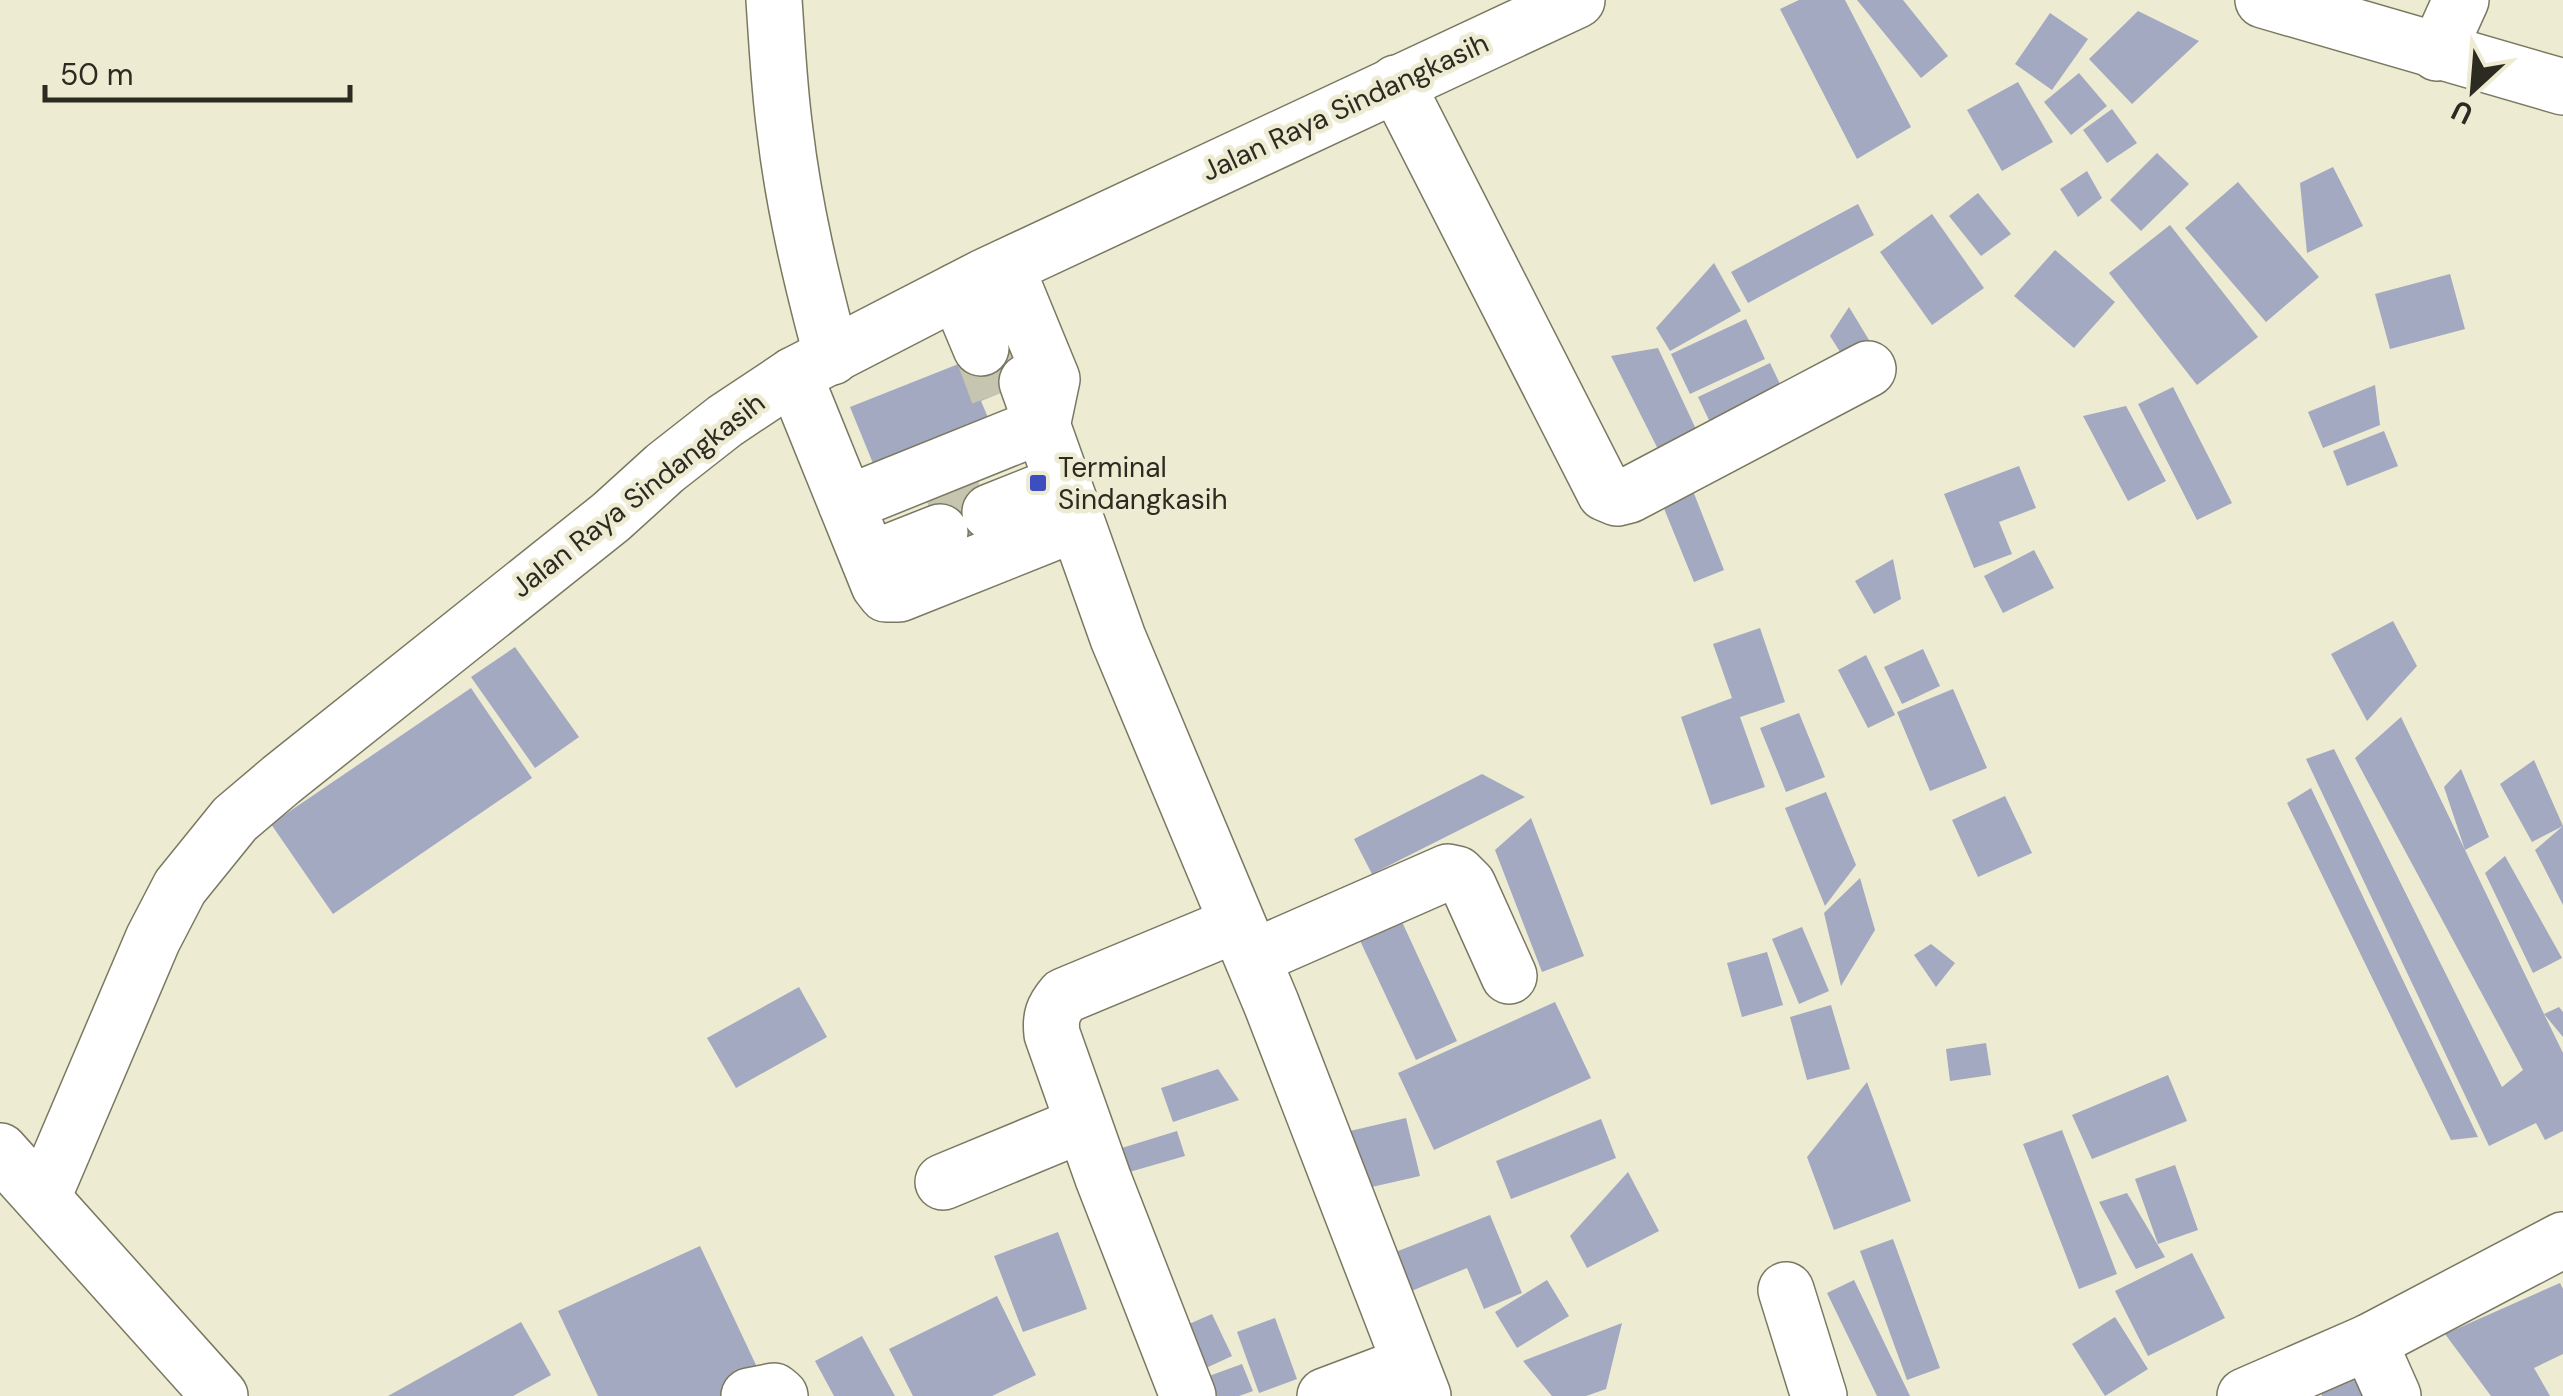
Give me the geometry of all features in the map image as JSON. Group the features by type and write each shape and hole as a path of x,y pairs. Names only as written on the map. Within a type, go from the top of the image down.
{"main road":[{"path":"774,0 784,130 808,268 813,366 863,546 886,594 899,594 1030,456 1052,379 982,278"},
{"name":"Jalan Raya Sindangkasih","path":"42,1198 153,938 180,887 236,819 612,517 725,420 813,366 982,278 1576,0"},
{"path":"2264,0 2563,87"},
{"path":"2437,53 2461,0"},
{"path":"1396,83 1605,493 1629,495 1868,369"},
{"path":"982,278 1030,456 1118,638 1244,941 1417,1380 1326,1396"},
{"path":"863,546 1030,456"},
{"path":"863,546 934,518"},
{"path":"1188,1396 1083,1124 1052,1034 1054,1008 1064,996 1448,872 1458,874 1468,884 1509,976"},
{"path":"943,1182 1083,1124"},
{"path":"0,1151 220,1396"},
{"path":"2245,1396 2370,1342 2563,1240"},
{"path":"1786,1290 1819,1396"},
{"path":"2370,1342 2393,1396"},
{"path":"749,1396 774,1391 780,1396"}],"building":[{"path":"1799,0 1845,0 1911,127 1857,159 1780,9"},
{"path":"1857,0 1903,0 1948,56 1921,78"},
{"path":"2138,11 2199,41 2132,104 2089,59"},
{"path":"2050,13 2088,39 2052,90 2015,64"},
{"path":"2079,73 2107,106 2071,135 2044,102"},
{"path":"2018,82 2053,142 2002,171 1967,110"},
{"path":"2112,109 2137,143 2107,163 2083,130"},
{"path":"2157,153 2189,184 2141,231 2110,200"},
{"path":"2333,167 2363,226 2307,253 2300,183"},
{"path":"2087,171 2102,198 2078,217 2060,189"},
{"path":"2238,182 2319,277 2266,322 2185,228"},
{"path":"1978,193 2011,234 1981,256 1949,216"},
{"path":"1858,204 1874,235 1748,303 1731,272"},
{"path":"1932,214 1984,288 1932,325 1880,252"},
{"path":"2170,225 2258,337 2197,385 2109,273"},
{"path":"2055,250 2115,302 2074,348 2014,296"},
{"path":"1714,263 1741,311 1670,351 1656,328"},
{"path":"2450,274 2465,329 2390,349 2375,294"},
{"path":"1849,307 1875,350 1849,366 1830,336"},
{"path":"1746,319 1765,359 1690,394 1671,354"},
{"path":"1025,330 1044,375 981,401 994,432 879,478 850,407 966,361"},
{"path":"1658,348 1702,442 1664,461 1611,356"},
{"path":"1770,363 1790,405 1718,439 1698,397"},
{"path":"2375,385 2380,425 2323,448 2308,412"},
{"path":"2173,387 2232,503 2197,520 2138,404"},
{"path":"2126,406 2166,481 2128,501 2083,416"},
{"path":"2384,431 2398,466 2347,486 2333,451"},
{"path":"2019,466 2036,508 1999,522 2012,554 1974,568 1944,494"},
{"path":"974,472 999,534 948,554 919,481"},
{"path":"1686,473 1724,570 1694,582 1654,484"},
{"path":"2034,550 2054,588 2003,613 1984,576"},
{"path":"1893,559 1901,599 1874,614 1855,581"},
{"path":"2393,621 2417,666 2367,721 2331,654"},
{"path":"1760,628 1785,702 1740,717 1765,787 1711,805 1681,717 1732,698 1713,644"},
{"path":"515,647 579,737 535,768 471,677"},
{"path":"1923,649 1940,686 1902,704 1884,667"},
{"path":"1866,655 1895,715 1868,728 1838,670"},
{"path":"471,688 532,778 333,914 271,824"},
{"path":"1953,689 1987,768 1930,791 1897,712"},
{"path":"1799,713 1825,777 1786,792 1760,728"},
{"path":"2401,717 2563,1053 2563,1131 2545,1140 2536,1123 2489,1146 2306,759 2334,749 2502,1087 2523,1070 2355,758"},
{"path":"2534,760 2563,826 2532,842 2500,784"},
{"path":"2461,769 2489,837 2465,850 2444,787"},
{"path":"1482,774 1525,797 1372,874 1354,839"},
{"path":"2311,788 2478,1137 2451,1140 2287,803"},
{"path":"1826,792 1856,865 1825,906 1785,808"},
{"path":"2005,796 2032,853 1978,877 1952,820"},
{"path":"1531,818 1584,956 1542,972 1495,850"},
{"path":"2563,826 2563,905 2535,850"},
{"path":"2505,856 2562,958 2533,973 2485,873"},
{"path":"1860,878 1875,930 1841,986 1824,913"},
{"path":"1397,911 1457,1041 1416,1060 1355,930"},
{"path":"1802,927 1829,991 1799,1004 1772,939"},
{"path":"1931,944 1955,963 1936,987 1914,955"},
{"path":"1767,952 1783,1005 1742,1017 1727,963"},
{"path":"799,987 827,1037 736,1088 707,1038"},
{"path":"1555,1002 1591,1078 1434,1150 1398,1073"},
{"path":"1831,1005 1850,1069 1807,1080 1790,1017"},
{"path":"2559,1007 2563,1012 2563,1037 2544,1014"},
{"path":"1986,1043 1991,1075 1950,1081 1946,1049"},
{"path":"1218,1069 1239,1100 1173,1122 1161,1088"},
{"path":"2168,1075 2187,1121 2092,1159 2072,1115"},
{"path":"1867,1082 1911,1201 1834,1230 1807,1157"},
{"path":"1406,1118 1420,1176 1363,1189 1350,1131"},
{"path":"1601,1119 1616,1158 1511,1199 1496,1161"},
{"path":"2062,1130 2117,1274 2079,1289 2023,1144"},
{"path":"1177,1131 1185,1156 1119,1175 1112,1151"},
{"path":"2175,1165 2198,1230 2158,1244 2135,1179"},
{"path":"1628,1172 1659,1231 1587,1268 1570,1236"},
{"path":"2127,1193 2165,1257 2136,1269 2099,1202"},
{"path":"1490,1215 1522,1293 1484,1309 1467,1268 1409,1292 1393,1253"},
{"path":"1058,1232 1087,1309 1023,1332 994,1256"},
{"path":"1893,1239 1940,1368 1907,1380 1860,1251"},
{"path":"700,1246 764,1382 733,1396 598,1396 558,1311"},
{"path":"2192,1253 2225,1318 2148,1356 2115,1291"},
{"path":"1547,1280 1569,1316 1517,1348 1495,1312"},
{"path":"1854,1280 1910,1396 1877,1396 1827,1293"},
{"path":"2560,1283 2563,1354 2534,1368 2550,1396 2491,1396 2445,1334"},
{"path":"997,1296 1036,1375 992,1396 913,1396 889,1349"},
{"path":"1212,1314 1232,1356 1193,1374 1173,1331"},
{"path":"2115,1317 2148,1369 2105,1396 2072,1344"},
{"path":"1275,1318 1297,1379 1259,1393 1237,1332"},
{"path":"521,1322 551,1375 513,1396 388,1396"},
{"path":"1622,1323 1606,1389 1586,1396 1552,1396 1523,1361"},
{"path":"862,1336 895,1396 834,1396 815,1361"},
{"path":"1242,1364 1253,1391 1239,1396 1204,1396 1198,1380"},
{"path":"2362,1376 2370,1396 2322,1396 2321,1393"}],"tunnel":[{"path":"981,348 998,394"},
{"path":"928,504 979,484"}],"place":[{"name":"Terminal Sindangkasih","path":"1038,483"}]}
